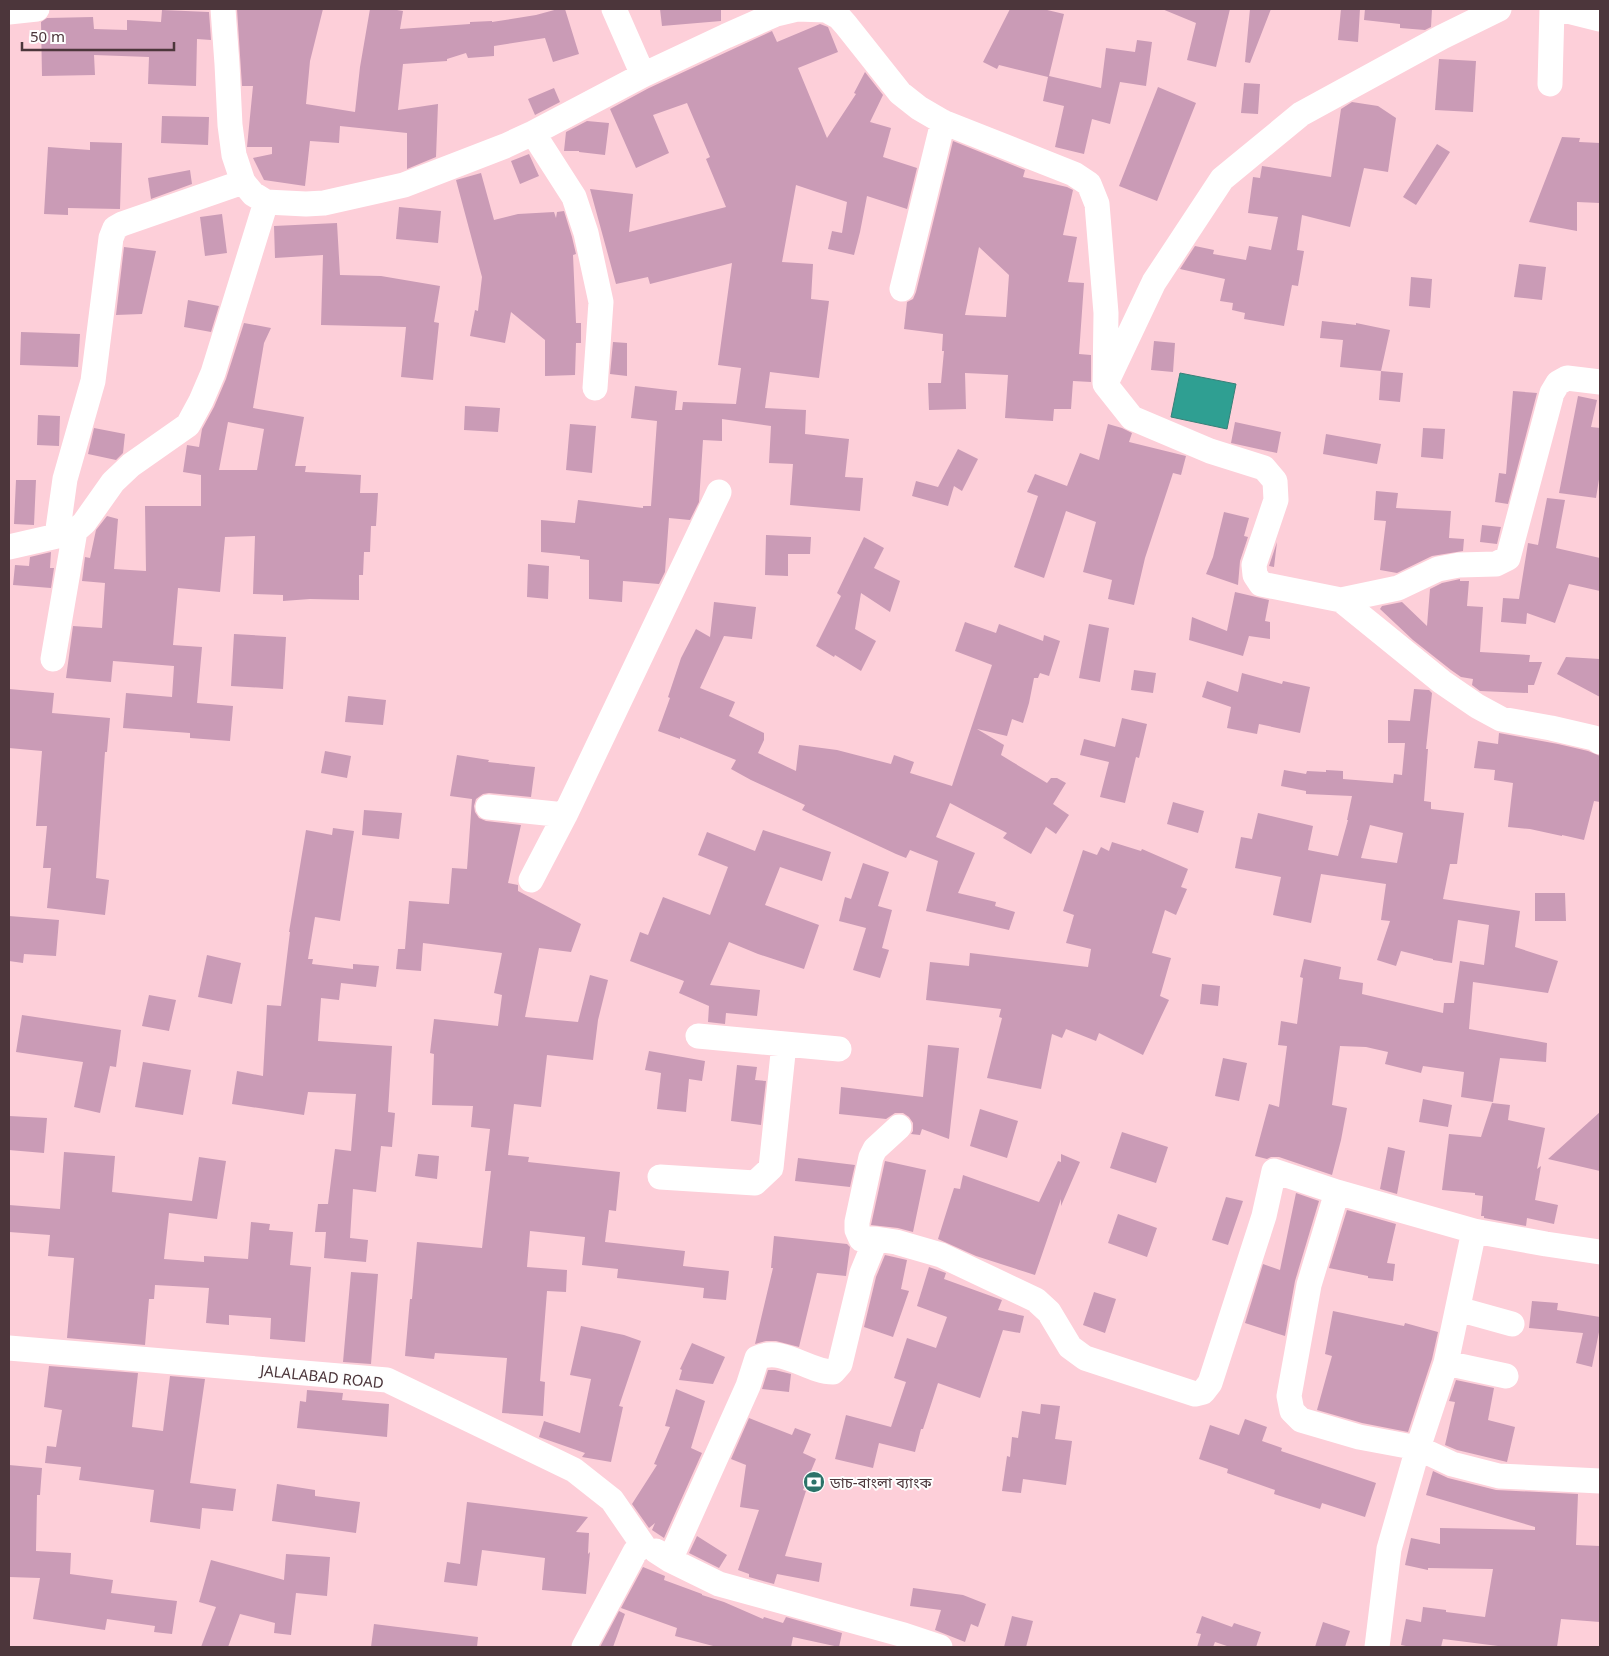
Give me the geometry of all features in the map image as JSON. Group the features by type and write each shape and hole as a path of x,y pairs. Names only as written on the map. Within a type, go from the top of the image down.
{"street":[{"path":"9,12 36,9"},
{"path":"223,9 230,125 234,155 243,182 253,194 266,202 306,204 324,203 404,185 533,134 643,75 776,14 797,9 827,10 846,24 900,93 919,108 943,122 1074,174 1089,184 1097,204 1106,313 1105,384 1132,418 1210,451 1264,468 1275,481 1276,500 1254,565 1256,575 1261,584 1341,600 1398,588 1438,569 1496,564 1508,558 1552,393 1558,383 1566,378 1600,382"},
{"path":"614,9 643,75"},
{"path":"1105,384 1154,282 1222,179 1301,114 1442,37 1499,9"},
{"path":"1550,84 1552,9"},
{"path":"1560,9 1600,19"},
{"path":"902,288 943,122"},
{"path":"533,134 574,197 586,233 601,302 595,388"},
{"path":"52,660 66,534 66,479 93,381 111,238 115,228 122,224 243,182"},
{"path":"9,547 66,534 84,523 113,482 131,465 188,425 213,373 266,202"},
{"path":"531,880 565,815 718,492"},
{"path":"1341,600 1442,682 1477,706 1501,719 1594,738 1600,742"},
{"path":"488,807 565,815"},
{"path":"698,1036 839,1049"},
{"path":"660,1177 755,1183 771,1168 784,1044"},
{"path":"898,1127 875,1149 871,1157 859,1213 857,1230 861,1239 896,1242 941,1255 1036,1300 1049,1312 1070,1347 1085,1358 1196,1394 1203,1392 1210,1384 1264,1216 1274,1171 1337,1192 1474,1231 1600,1252"},
{"path":"1337,1192 1309,1285 1289,1396 1292,1411 1301,1420 1326,1428 1359,1438 1418,1448 1452,1464 1499,1476 1600,1481"},
{"path":"1377,1647 1389,1549 1418,1448 1446,1363 1474,1231"},
{"path":"670,1560 748,1386 757,1358 765,1354 790,1358 823,1372 833,1372 840,1364 862,1273 876,1239"},
{"path":"1458,1309 1512,1324"},
{"name":"JALALABAD ROAD","path":"9,1348 387,1380 574,1470 612,1500 643,1545"},
{"path":"1446,1363 1506,1376"},
{"path":"584,1647 635,1552 643,1545 649,1546 670,1560 719,1584 903,1641 940,1647"}],"shaded area":[{"path":"1180,373 1236,384 1227,429 1171,417"}],"building":[{"path":"237,9 323,9 310,61 306,104 355,112 360,67 370,9 403,11 400,29 470,24 470,22 492,22 565,9 579,54 553,62 545,38 494,46 494,56 468,58 466,53 447,59 447,61 403,64 398,110 438,104 436,157 407,169 407,133 340,126 339,143 310,141 305,186 264,180 253,158 272,154 272,147 247,147 253,86 242,86"},
{"path":"660,9 721,9 721,21 662,26"},
{"path":"1010,9 1043,9 1064,14 1049,76 1101,88 1106,48 1135,52 1137,40 1152,42 1146,86 1120,82 1110,124 1092,119 1084,154 1055,147 1064,106 1043,101 1048,77 999,65 997,69 983,62"},
{"path":"1162,9 1230,9 1216,67 1187,60 1196,23"},
{"path":"1250,9 1271,9 1250,63 1245,62"},
{"path":"1341,9 1360,9 1358,42 1338,40"},
{"path":"1365,9 1432,9 1431,27 1425,30 1400,28 1400,24 1364,20"},
{"path":"162,10 209,12 211,40 197,39 196,86 148,84 149,57 94,55 95,75 42,76 41,22 47,18 93,17 94,29 127,30 127,20 161,22"},
{"path":"820,24 828,27 838,52 798,68 827,138 856,94 854,93 865,72 883,95 870,122 891,128 883,157 917,168 907,209 867,196 854,255 828,249 832,231 842,233 847,202 796,185 782,262 813,264 811,299 829,301 819,378 770,372 765,408 806,410 805,434 849,439 845,477 863,478 860,511 790,505 793,464 769,463 771,426 722,419 722,441 703,440 699,502 690,520 669,518 665,572 659,584 623,581 622,602 589,599 589,560 580,559 580,556 541,552 541,520 575,523 578,500 643,508 643,506 651,506 657,421 631,418 635,386 677,391 675,410 682,410 683,402 736,404 741,368 718,365 732,263 650,284 648,277 616,284 590,189 633,194 629,232 726,207 706,159 710,157 687,103 653,115 669,153 636,168 610,109 649,88 772,31 777,42"},
{"path":"1439,59 1476,61 1473,112 1435,110"},
{"path":"1244,83 1260,84 1258,114 1241,113"},
{"path":"1158,87 1196,103 1157,201 1119,186"},
{"path":"554,88 560,102 535,115 528,99"},
{"path":"1352,102 1378,106 1396,118 1388,172 1364,168 1350,227 1302,215 1297,250 1304,251 1298,286 1292,285 1284,326 1244,319 1245,313 1232,310 1233,303 1220,301 1225,279 1180,269 1195,246 1214,250 1213,254 1246,260 1249,246 1271,250 1278,217 1248,213 1253,177 1260,178 1262,166 1331,177 1341,109"},
{"path":"162,116 209,117 208,145 161,143"},
{"path":"587,121 609,123 605,155 564,151 566,132"},
{"path":"1562,137 1580,138 1579,142 1600,143 1600,203 1577,202 1577,231 1529,222"},
{"path":"953,141 1025,170 1023,177 1073,190 1063,235 1077,237 1068,282 1084,283 1079,354 1091,355 1091,382 1073,381 1071,409 1054,409 1053,421 1005,418 1008,375 965,373 966,409 929,410 928,383 941,383 944,351 942,351 943,334 904,329 907,302 913,299","holes":["979,247 1009,275 1006,317 965,315"]},
{"path":"90,142 122,143 120,209 68,208 68,215 44,214 48,147 90,150"},
{"path":"1437,144 1450,152 1416,205 1403,197"},
{"path":"529,154 539,176 520,184 511,161"},
{"path":"190,170 192,184 151,199 148,178"},
{"path":"481,173 494,220 518,214 554,212 556,218 557,212 564,211 576,254 573,255 576,323 581,323 581,343 576,343 575,375 545,376 545,340 511,312 505,343 470,336 475,310 478,311 482,277 456,180"},
{"path":"399,207 441,211 438,243 396,239"},
{"path":"222,214 227,253 205,256 200,217"},
{"path":"337,223 340,275 381,276 440,286 434,322 439,323 433,380 401,377 406,327 321,325 323,255 275,258 274,226"},
{"path":"124,247 156,251 142,314 116,315"},
{"path":"1519,264 1546,267 1542,300 1514,297"},
{"path":"1411,277 1432,279 1430,308 1409,306"},
{"path":"188,300 219,306 211,332 184,327"},
{"path":"1322,321 1356,325 1356,323 1390,330 1381,371 1340,367 1343,340 1320,338"},
{"path":"244,323 271,328 264,343 253,408 304,417 295,466 306,466 305,472 361,475 360,493 378,493 376,526 371,526 370,552 364,552 363,575 359,575 359,600 310,599 283,601 283,595 253,594 255,536 225,537 220,592 178,588 173,645 202,647 197,703 233,706 230,741 190,738 190,733 123,728 126,693 172,697 174,666 113,661 111,682 66,678 73,626 102,628 105,583 82,581 85,557 90,558 96,530 107,516 118,519 114,569 146,571 145,506 201,506 201,475 183,472 187,445 199,447 202,429 226,379","holes":["228,422 264,429 257,470 219,470"]},
{"path":"21,332 80,334 78,367 20,365"},
{"path":"1154,341 1175,343 1173,372 1151,370"},
{"path":"613,342 627,343 627,376 610,374"},
{"path":"1381,371 1403,373 1400,402 1379,400"},
{"path":"1513,391 1537,393 1508,504 1495,502 1499,473 1506,474"},
{"path":"1578,396 1597,400 1591,427 1600,428 1600,473 1596,498 1559,493"},
{"path":"465,406 500,408 498,432 464,430"},
{"path":"38,415 60,416 59,446 37,445"},
{"path":"1235,422 1281,432 1277,453 1231,443"},
{"path":"570,424 596,426 592,473 566,470"},
{"path":"1108,424 1132,433 1129,442 1186,456 1181,475 1173,473 1145,558 1134,605 1108,599 1112,580 1083,572 1096,522 1066,511 1044,578 1014,567 1038,496 1027,492 1035,474 1067,486 1080,453 1099,460"},
{"path":"94,428 125,434 123,453 116,460 88,454"},
{"path":"1423,428 1445,429 1443,459 1421,457"},
{"path":"1326,434 1381,444 1377,464 1323,454"},
{"path":"958,449 978,459 962,491 954,486 948,506 912,496 916,481 938,487"},
{"path":"16,480 36,480 34,525 14,524"},
{"path":"1376,491 1398,493 1396,508 1451,511 1449,538 1464,539 1463,551 1432,556 1397,573 1380,570 1386,521 1374,520"},
{"path":"1547,498 1565,500 1556,548 1600,558 1600,591 1569,584 1555,623 1527,613 1526,624 1501,622 1503,598 1519,599 1528,543 1538,545"},
{"path":"1224,512 1249,518 1244,536 1248,537 1240,561 1238,585 1206,574 1213,557"},
{"path":"1482,525 1501,527 1497,544 1480,542"},
{"path":"766,535 811,537 810,554 788,554 788,576 765,575"},
{"path":"864,537 884,548 874,568 900,581 890,612 861,593 855,629 876,641 861,671 816,646 841,596 837,593"},
{"path":"1277,542 1274,567 1269,566"},
{"path":"51,552 50,568 54,568 51,588 13,585 15,565 29,566 30,557"},
{"path":"528,564 549,566 548,599 527,597"},
{"path":"1460,579 1460,581 1469,581 1467,606 1483,607 1480,652 1530,655 1529,662 1542,662 1534,685 1528,685 1528,693 1480,691 1472,685 1473,679 1461,677 1451,670 1413,640 1380,609 1382,606 1402,602 1427,626 1430,589 1442,583"},
{"path":"1235,592 1269,600 1265,621 1270,622 1270,639 1249,636 1243,656 1189,640 1192,617 1227,631"},
{"path":"714,602 756,607 752,639 724,636 700,688 735,702 729,716 764,733 764,740 758,753 796,771 799,745 837,750 891,764 894,755 914,762 910,773 952,786 992,665 955,651 965,622 996,633 999,624 1043,641 1044,635 1060,641 1049,676 1040,673 1038,678 1034,678 1023,723 1012,719 1007,736 977,729 1004,745 1001,755 1047,783 1051,778 1057,778 1066,783 1053,804 1069,815 1056,834 1046,827 1031,854 1003,838 1007,833 950,803 936,837 975,853 958,893 996,902 995,906 1015,912 1009,930 926,911 938,861 910,850 906,858 896,854 802,810 805,805 731,769 736,760 680,737 680,739 658,731 670,698 668,697 681,658 696,629 710,637"},
{"path":"1089,624 1109,628 1100,682 1079,678"},
{"path":"234,634 286,637 283,689 231,686"},
{"path":"1566,657 1600,659 1600,697 1557,674"},
{"path":"1134,670 1156,673 1153,693 1131,690"},
{"path":"1242,673 1282,684 1283,681 1310,687 1300,733 1259,724 1257,734 1227,728 1231,707 1202,697 1207,681 1238,692"},
{"path":"9,689 54,693 52,713 110,718 107,752 105,752 96,878 109,880 105,915 47,908 51,868 43,868 47,826 36,826 42,751 9,748"},
{"path":"1414,689 1429,690 1432,693 1426,749 1428,749 1424,801 1431,802 1431,809 1464,813 1457,864 1450,864 1443,899 1520,911 1515,947 1558,961 1548,993 1473,982 1469,1029 1547,1043 1546,1062 1500,1058 1493,1102 1461,1097 1464,1072 1423,1066 1421,1073 1385,1064 1388,1052 1366,1047 1340,1046 1332,1105 1347,1108 1332,1175 1279,1157 1267,1159 1255,1156 1269,1104 1279,1107 1287,1046 1278,1045 1281,1021 1297,1024 1303,978 1300,977 1304,959 1341,967 1339,979 1363,983 1362,994 1443,1013 1444,1003 1454,1003 1460,961 1484,965 1489,925 1458,920 1452,963 1401,951 1396,966 1377,960 1390,921 1381,920 1386,884 1321,874 1311,923 1273,915 1281,877 1235,868 1241,837 1252,839 1258,813 1313,826 1308,850 1338,856 1348,820 1352,796 1306,794 1306,791 1281,786 1284,770 1306,774 1307,771 1343,771 1343,779 1393,783 1394,774 1402,775 1405,743 1388,743 1388,720 1410,721","holes":["1370,825 1403,833 1397,863 1361,858"]},
{"path":"348,696 386,700 383,725 345,722"},
{"path":"1122,718 1147,724 1139,758 1136,757 1125,803 1100,797 1109,762 1080,755 1084,739 1115,747"},
{"path":"1499,733 1558,744 1588,751 1600,756 1600,802 1594,801 1584,840 1530,829 1508,827 1513,783 1494,780 1495,770 1474,768 1478,741 1498,744"},
{"path":"325,751 351,756 347,778 321,773"},
{"path":"457,755 489,760 488,762 535,767 531,797 483,794 476,799 475,812 479,818 486,821 521,825 508,883 518,885 518,891 581,924 571,952 539,948 525,1017 578,1022 590,975 608,980 598,1020 593,1060 547,1055 541,1107 514,1104 508,1155 529,1157 528,1162 620,1172 616,1211 609,1210 605,1242 685,1251 683,1266 729,1271 726,1300 703,1298 704,1288 617,1278 618,1269 582,1265 585,1237 530,1231 527,1267 567,1270 566,1292 547,1291 540,1381 545,1382 543,1416 502,1413 507,1358 435,1353 434,1359 405,1356 417,1242 482,1248 491,1171 485,1171 490,1129 471,1127 473,1106 432,1105 434,1054 430,1053 434,1019 498,1026 502,995 494,993 502,953 423,943 421,971 396,969 398,949 405,949 409,901 449,904 452,868 467,869 472,799 450,796"},
{"path":"1173,802 1204,811 1198,833 1167,824"},
{"path":"364,810 402,813 399,839 362,835"},
{"path":"333,828 354,831 340,921 315,917 308,959 313,959 312,964 353,969 353,964 379,966 376,987 341,983 339,1000 321,998 318,1041 392,1046 388,1112 395,1113 392,1147 381,1146 376,1192 353,1189 350,1238 368,1240 366,1262 324,1258 326,1232 315,1232 318,1204 328,1204 335,1149 351,1151 356,1094 308,1092 304,1115 232,1104 237,1071 263,1076 267,1005 281,1006 289,932 306,830 332,835"},
{"path":"763,830 831,852 822,881 780,867 765,905 819,925 804,969 729,942 710,985 760,990 757,1016 726,1013 725,1024 708,1022 709,1006 679,993 684,981 630,961 640,932 648,935 663,897 710,915 728,867 698,855 707,832 755,851"},
{"path":"1112,842 1141,851 1142,849 1188,869 1181,887 1187,889 1176,915 1165,910 1152,953 1171,958 1160,996 1169,1000 1143,1055 1099,1033 1096,1041 1066,1029 1062,1038 1052,1034 1041,1089 987,1078 1002,1018 999,1017 1001,1009 926,1000 930,962 969,966 970,953 1088,967 1091,949 1066,943 1074,915 1063,911 1083,850 1097,855 1101,847 1109,851"},
{"path":"863,863 889,872 878,906 892,910 882,948 889,950 880,978 853,970 866,928 839,921 845,897 851,899"},
{"path":"1535,893 1565,893 1566,921 1535,921"},
{"path":"9,916 59,920 56,956 24,954 23,963 9,961"},
{"path":"207,955 241,963 232,1004 198,997"},
{"path":"1202,984 1220,986 1218,1006 1200,1004"},
{"path":"149,995 176,1000 169,1031 142,1026"},
{"path":"22,1015 121,1030 116,1067 110,1066 100,1113 74,1107 83,1062 16,1052"},
{"path":"928,1045 959,1048 949,1139 922,1129 920,1135 911,1134 913,1123 903,1113 895,1113 886,1119 839,1114 841,1087 923,1097"},
{"path":"649,1051 705,1061 702,1081 689,1079 686,1112 657,1109 661,1073 645,1070"},
{"path":"1223,1058 1247,1063 1239,1101 1215,1096"},
{"path":"143,1062 191,1070 183,1115 135,1107"},
{"path":"737,1065 757,1067 755,1080 766,1081 761,1125 731,1121"},
{"path":"1423,1099 1452,1105 1448,1127 1419,1122"},
{"path":"1492,1103 1510,1105 1508,1120 1545,1128 1537,1169 1541,1166 1535,1200 1558,1205 1554,1224 1527,1218 1526,1226 1484,1218 1484,1216 1481,1216 1483,1196 1475,1195 1475,1193 1442,1190 1449,1134 1481,1137"},
{"path":"980,1109 1018,1121 1007,1158 970,1146"},
{"path":"1600,1112 1600,1171 1548,1159"},
{"path":"9,1116 47,1118 44,1153 9,1150"},
{"path":"1122,1132 1168,1147 1156,1183 1110,1168"},
{"path":"1388,1147 1405,1151 1397,1194 1380,1189"},
{"path":"64,1152 115,1156 112,1192 192,1201 199,1157 226,1161 217,1219 169,1213 164,1259 204,1262 204,1256 248,1259 251,1222 270,1224 269,1230 293,1232 290,1265 311,1267 305,1342 270,1339 271,1318 229,1315 229,1325 206,1323 209,1288 155,1285 154,1299 149,1299 145,1345 67,1338 74,1258 48,1256 50,1235 9,1232 9,1205 60,1209"},
{"path":"418,1154 439,1156 437,1179 415,1176"},
{"path":"1061,1154 1080,1162 1061,1206 1061,1199 1035,1275 976,1256 938,1239 954,1188 960,1189 963,1175 1039,1202 1058,1161 1061,1162"},
{"path":"798,1158 855,1165 850,1187 795,1181"},
{"path":"885,1161 926,1170 913,1232 871,1225"},
{"path":"1296,1193 1319,1201 1295,1281 1285,1336 1245,1323 1263,1264 1280,1270"},
{"path":"1226,1197 1243,1201 1228,1245 1212,1240"},
{"path":"1347,1210 1396,1224 1387,1263 1395,1264 1393,1281 1368,1278 1368,1276 1329,1268"},
{"path":"1118,1214 1157,1228 1147,1257 1108,1243"},
{"path":"774,1236 847,1244 850,1247 846,1276 817,1273 799,1347 776,1341 755,1344 773,1268 771,1268"},
{"path":"885,1255 907,1260 901,1289 909,1291 893,1337 864,1327 876,1277"},
{"path":"929,1267 946,1273 944,1279 1002,1300 998,1310 1024,1316 1020,1333 1003,1330 980,1398 938,1383 923,1429 921,1429 915,1452 879,1443 873,1468 835,1459 846,1415 891,1427 906,1382 894,1378 907,1338 936,1348 947,1317 917,1306"},
{"path":"351,1272 378,1274 371,1364 343,1362"},
{"path":"1094,1292 1116,1299 1105,1333 1083,1325"},
{"path":"1532,1301 1558,1303 1557,1310 1600,1317 1600,1327 1592,1367 1576,1363 1583,1333 1529,1328"},
{"path":"1333,1311 1404,1326 1405,1323 1438,1332 1432,1359 1408,1432 1362,1423 1317,1410 1332,1356 1325,1354"},
{"path":"581,1326 624,1335 641,1341 619,1406 623,1407 611,1462 582,1457 585,1453 539,1437 544,1421 580,1433 591,1379 570,1375"},
{"path":"692,1343 725,1357 713,1384 679,1380 682,1370 680,1369"},
{"path":"49,1366 138,1373 132,1427 163,1431 170,1376 205,1379 190,1483 236,1489 233,1511 202,1508 200,1529 150,1522 154,1490 79,1480 81,1467 45,1463 47,1446 56,1447 62,1410 44,1407"},
{"path":"768,1370 791,1374 789,1392 762,1389"},
{"path":"1456,1380 1494,1388 1488,1420 1515,1427 1507,1462 1457,1450 1445,1445 1455,1402 1449,1401"},
{"path":"676,1389 705,1401 691,1448 702,1453 664,1538 652,1530 655,1523 649,1528 632,1504 657,1465 654,1464 670,1427 665,1426"},
{"path":"307,1390 343,1393 342,1400 389,1404 387,1437 297,1428 300,1401 306,1402"},
{"path":"1041,1404 1060,1406 1055,1439 1072,1441 1066,1485 1023,1479 1021,1493 1002,1491 1007,1456 1010,1457 1012,1437 1018,1438 1022,1411 1040,1414"},
{"path":"749,1418 792,1435 795,1428 811,1434 803,1453 816,1459 803,1490 806,1491 785,1556 822,1563 819,1582 777,1574 774,1584 749,1577 749,1574 738,1570 759,1510 740,1507 746,1465 731,1459"},
{"path":"1245,1419 1267,1427 1262,1441 1282,1448 1281,1451 1376,1483 1365,1517 1322,1503 1320,1509 1274,1494 1275,1490 1227,1473 1228,1469 1199,1459 1210,1425 1239,1435"},
{"path":"9,1465 42,1468 40,1495 37,1495 36,1551 71,1553 70,1574 113,1580 111,1593 177,1601 172,1634 154,1632 155,1626 107,1619 105,1630 33,1619 40,1578 9,1577"},
{"path":"1433,1471 1448,1478 1496,1490 1578,1494 1576,1545 1600,1546 1600,1622 1561,1619 1557,1647 1506,1647 1443,1639 1441,1647 1401,1645 1406,1619 1421,1622 1423,1607 1485,1617 1493,1569 1428,1568 1428,1570 1405,1565 1411,1538 1440,1544 1440,1528 1535,1530 1535,1527 1426,1495"},
{"path":"277,1484 315,1490 315,1496 360,1502 356,1533 272,1521"},
{"path":"467,1502 588,1517 576,1532 589,1533 588,1554 590,1552 586,1594 542,1590 545,1558 482,1550 477,1586 444,1582 447,1562 460,1564"},
{"path":"697,1536 727,1555 719,1568 689,1553"},
{"path":"286,1554 330,1557 327,1596 296,1593 291,1635 274,1633 275,1623 240,1614 228,1647 201,1647 216,1607 199,1602 211,1560 284,1580"},
{"path":"643,1567 665,1576 664,1580 724,1602 763,1619 764,1617 783,1623 786,1617 842,1633 839,1647 793,1637 791,1647 717,1647 675,1636 677,1628 621,1608"},
{"path":"913,1588 963,1595 986,1604 978,1627 971,1624 965,1642 935,1630 941,1610 910,1606"},
{"path":"619,1611 625,1614 613,1647 600,1647"},
{"path":"1012,1616 1033,1621 1026,1647 1004,1647"},
{"path":"1202,1616 1232,1627 1234,1623 1261,1632 1256,1647 1230,1647 1215,1642 1213,1647 1197,1647 1201,1634 1196,1633"},
{"path":"1323,1622 1350,1631 1345,1647 1315,1647"},
{"path":"374,1624 478,1637 477,1647 371,1647"}],"place":[{"name":"ডাচ-বাংলা ব্যাংক","path":"814,1482"}]}
